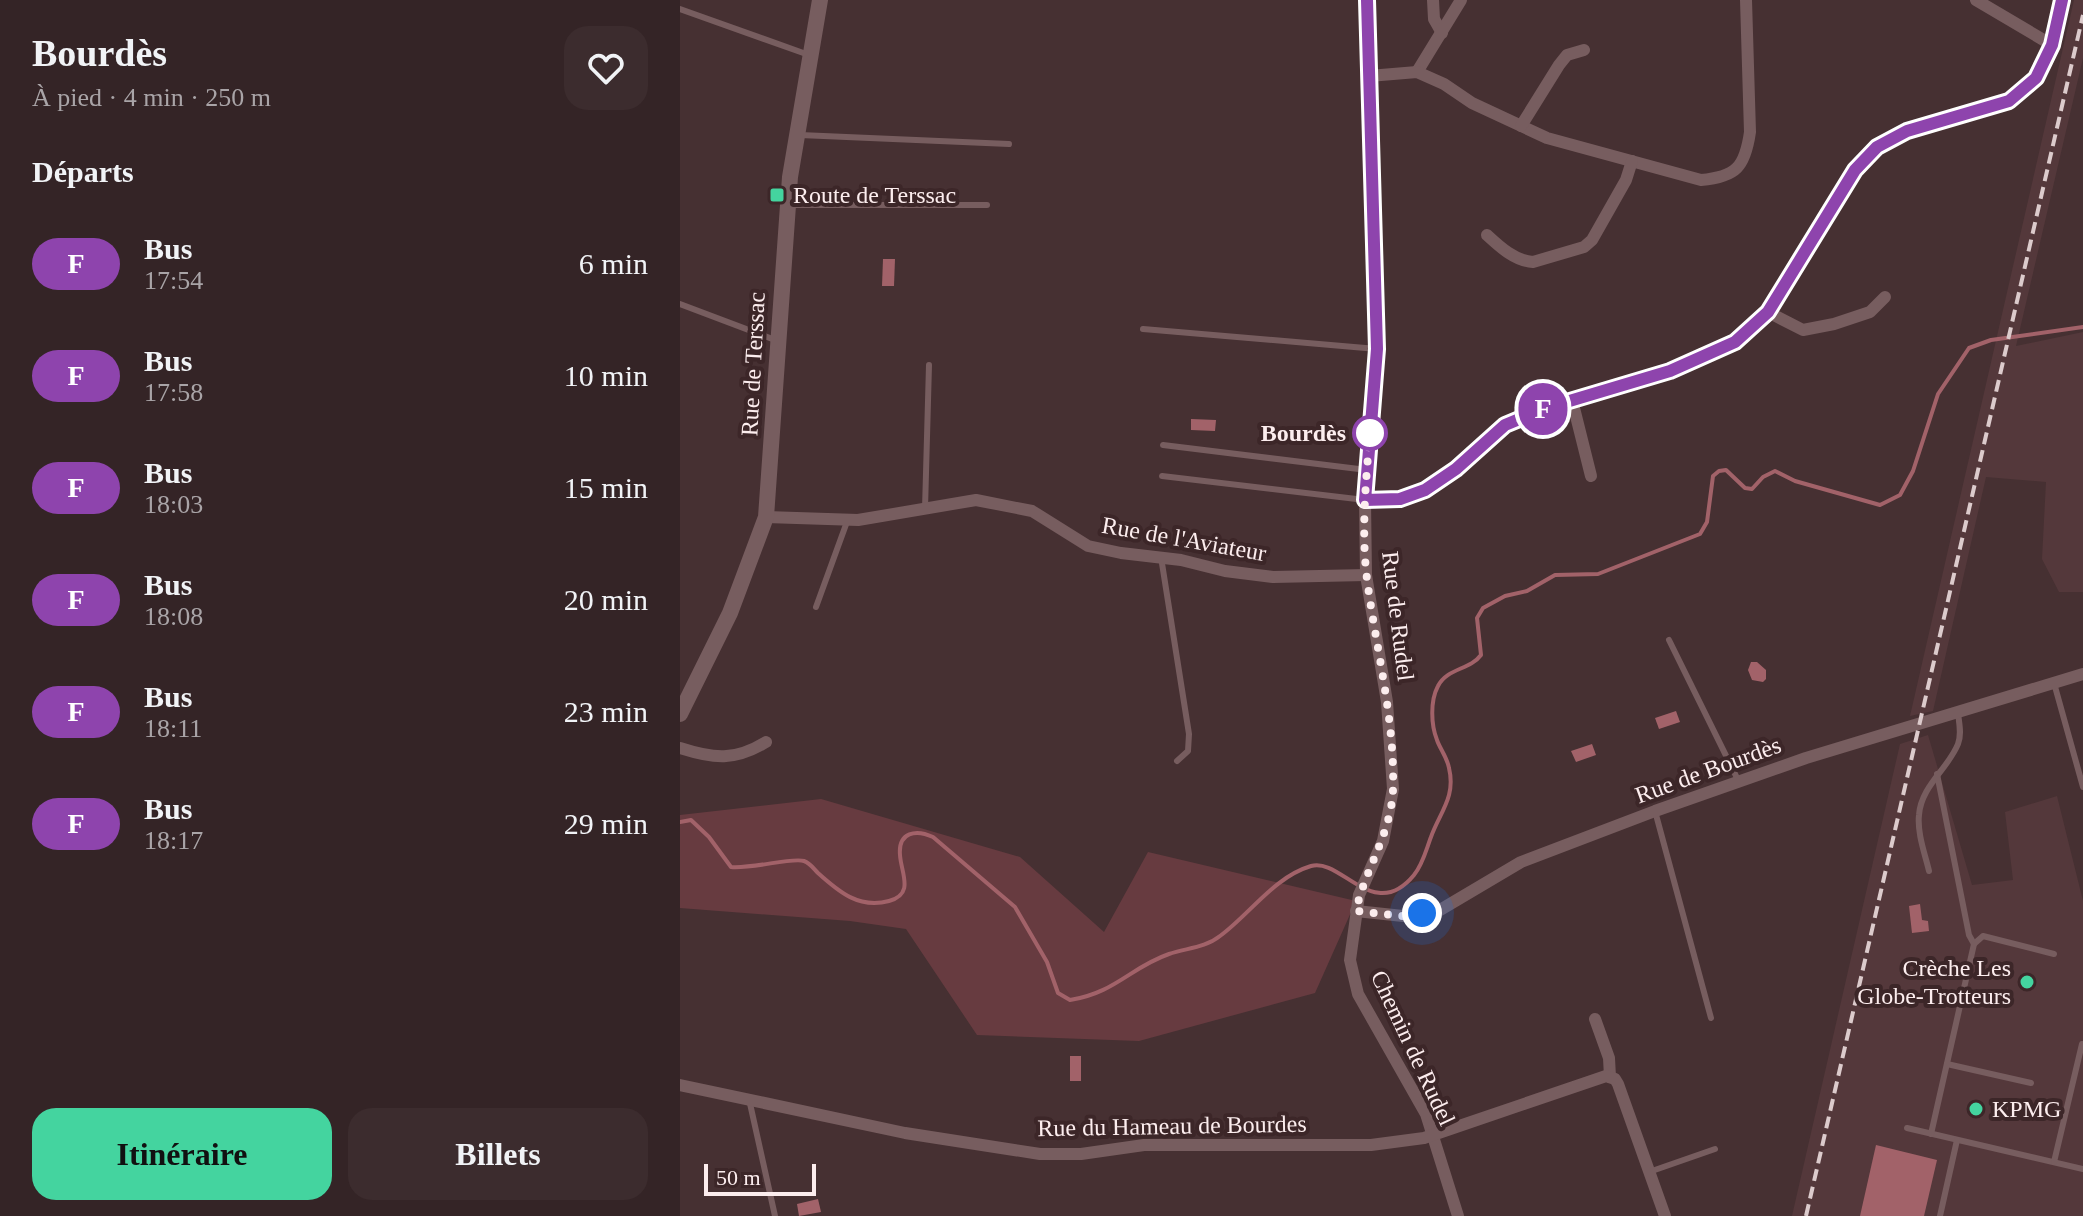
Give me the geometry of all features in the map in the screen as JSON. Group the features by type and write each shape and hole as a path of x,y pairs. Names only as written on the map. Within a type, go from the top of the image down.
{"street":[{"name":"Rue de Terssac","path":"680,714 730,613 766,517 788,205 796,135 820,0"},
{"name":"Rue de Rudel","path":"1359,895 1383,841 1393,789 1387,702 1366,575 1365,500 1377,349 1367,0"},
{"path":"1433,0 1434,19 1442,33"},
{"path":"1417,72 1461,0"},
{"path":"1369,76 1417,72 1444,84 1472,103 1547,138 1701,180 1724,176 1742,164 1748,149 1746,0"},
{"path":"1976,0 2052,45"},
{"path":"1365,500 1400,499 1425,490 1456,469 1505,425 1572,400 1670,371 1735,342 1768,312 1855,170 1877,147 1907,131 2009,101 2036,78 2052,45 2063,0"},
{"path":"1521,126 1567,55 1584,50"},
{"path":"1487,235 1500,248 1524,261 1533,262 1584,247 1592,240 1626,180 1632,161"},
{"path":"1768,312 1803,330 1870,312 1885,297"},
{"path":"1572,400 1591,476"},
{"name":"Rue de l'Aviateur","path":"766,517 848,519 976,500 1032,511 1088,546 1121,553 1273,577 1366,575"},
{"name":"Rue de Bourdès","path":"1356,911 1403,916 1440,910 1521,862 1655,811 1806,758 2083,674"},
{"path":"680,748 699,754 730,757 748,753 766,742"},
{"name":"Chemin de Rudel","path":"1359,895 1350,960 1358,994 1426,1114 1458,1216"},
{"path":"1595,1019 1609,1058 1610,1077 1618,1084 1665,1216"},
{"name":"Rue du Hameau de Bourdes","path":"680,1085 905,1133 1040,1154 1081,1154 1144,1145 1371,1145 1432,1137 1600,1077 1610,1077"}],"lane":[{"path":"680,9 809,55"},
{"path":"796,135 1009,144"},
{"path":"788,205 987,205"},
{"path":"680,304 779,341"},
{"path":"1143,329 1377,349"},
{"path":"925,509 929,365"},
{"path":"1163,445 1367,470"},
{"path":"1162,476 1365,500"},
{"path":"816,607 848,519"},
{"path":"1161,557 1189,734 1188,751 1177,761"},
{"path":"1669,640 1739,782"},
{"path":"2054,683 2083,787"},
{"path":"1929,871 1918,825 1919,813 1927,790 1959,743 1958,713"},
{"path":"1937,774 1969,935 1974,944"},
{"path":"1655,811 1711,1018"},
{"path":"1931,1134 1974,944 1983,936 2054,954"},
{"path":"2054,1162 2082,1044"},
{"path":"1947,1064 2031,1083"},
{"path":"749,1099 775,1216"},
{"path":"1907,1128 2083,1169"},
{"path":"1940,1216 1957,1140"},
{"path":"1649,1172 1715,1149"}],"shaded area":[{"path":"2074,0 2083,0 2083,58 2016,346 2083,332 2083,592 2059,592 2042,559 2046,482 1986,477 1933,711 1910,716"},
{"path":"883,259 895,259 894,286 882,286"},
{"path":"1191,419 1216,420 1215,431 1191,430"},
{"path":"1751,662 1757,662 1766,670 1763,682 1752,680 1748,670"},
{"path":"1676,711 1680,722 1659,729 1655,718"},
{"path":"1928,735 1972,885 2013,880 2005,812 2057,796 2083,901 2083,1216 1792,1216 1900,744"},
{"path":"1592,744 1596,755 1576,762 1571,751"},
{"path":"821,799 1020,857 1104,932 1148,852 1356,901 1315,993 1139,1041 977,1035 906,929 850,921 680,908 680,815"},
{"path":"1920,904 1922,920 1928,921 1929,931 1912,933 1909,906"},
{"path":"1070,1056 1081,1056 1081,1081 1070,1081"},
{"path":"1876,1145 1937,1160 1924,1216 1860,1216"},
{"path":"818,1199 821,1212 799,1216 797,1204"}],"waterway":[{"path":"680,822 691,820 709,837 731,867 804,861 842,892 868,903 889,901 902,893 905,882 900,847 905,837 915,833 933,837 1015,907 1047,962 1058,993 1070,1000 1099,992 1156,959 1214,940 1285,878 1311,866 1334,870 1359,886 1385,893 1399,888 1414,875 1446,804 1451,778 1434,727 1435,692 1442,680 1481,655 1477,618 1483,608 1505,596 1527,591 1555,575 1598,574 1700,534 1707,522 1713,476 1719,471 1726,470 1745,488 1752,489 1763,477 1775,471 1795,481 1880,505 1900,495 1913,471 1938,394 1969,348 1991,340 2083,327"}],"railway":[{"path":"1806,1216 2083,15"}],"bus line":[{"name":"F","path":"1367,0 1377,349 1365,500 1400,499 1425,490 1456,469 1505,425 1546,408 1670,371 1735,342 1768,312 1855,170 1877,147 1907,131 2009,101 2036,78 2052,45 2062,0"}],"place":[{"name":"Route de Terssac","path":"777,195"},
{"name":"Bourdès","path":"1370,433"},
{"name":"Crèche Les Globe-Trotteurs","path":"2027,982"},
{"name":"KPMG","path":"1976,1109"}],"route":[{"path":"1370,433 1365,500 1366,575 1387,702 1393,789 1383,841 1359,895 1356,911 1403,916 1422,913"}]}
